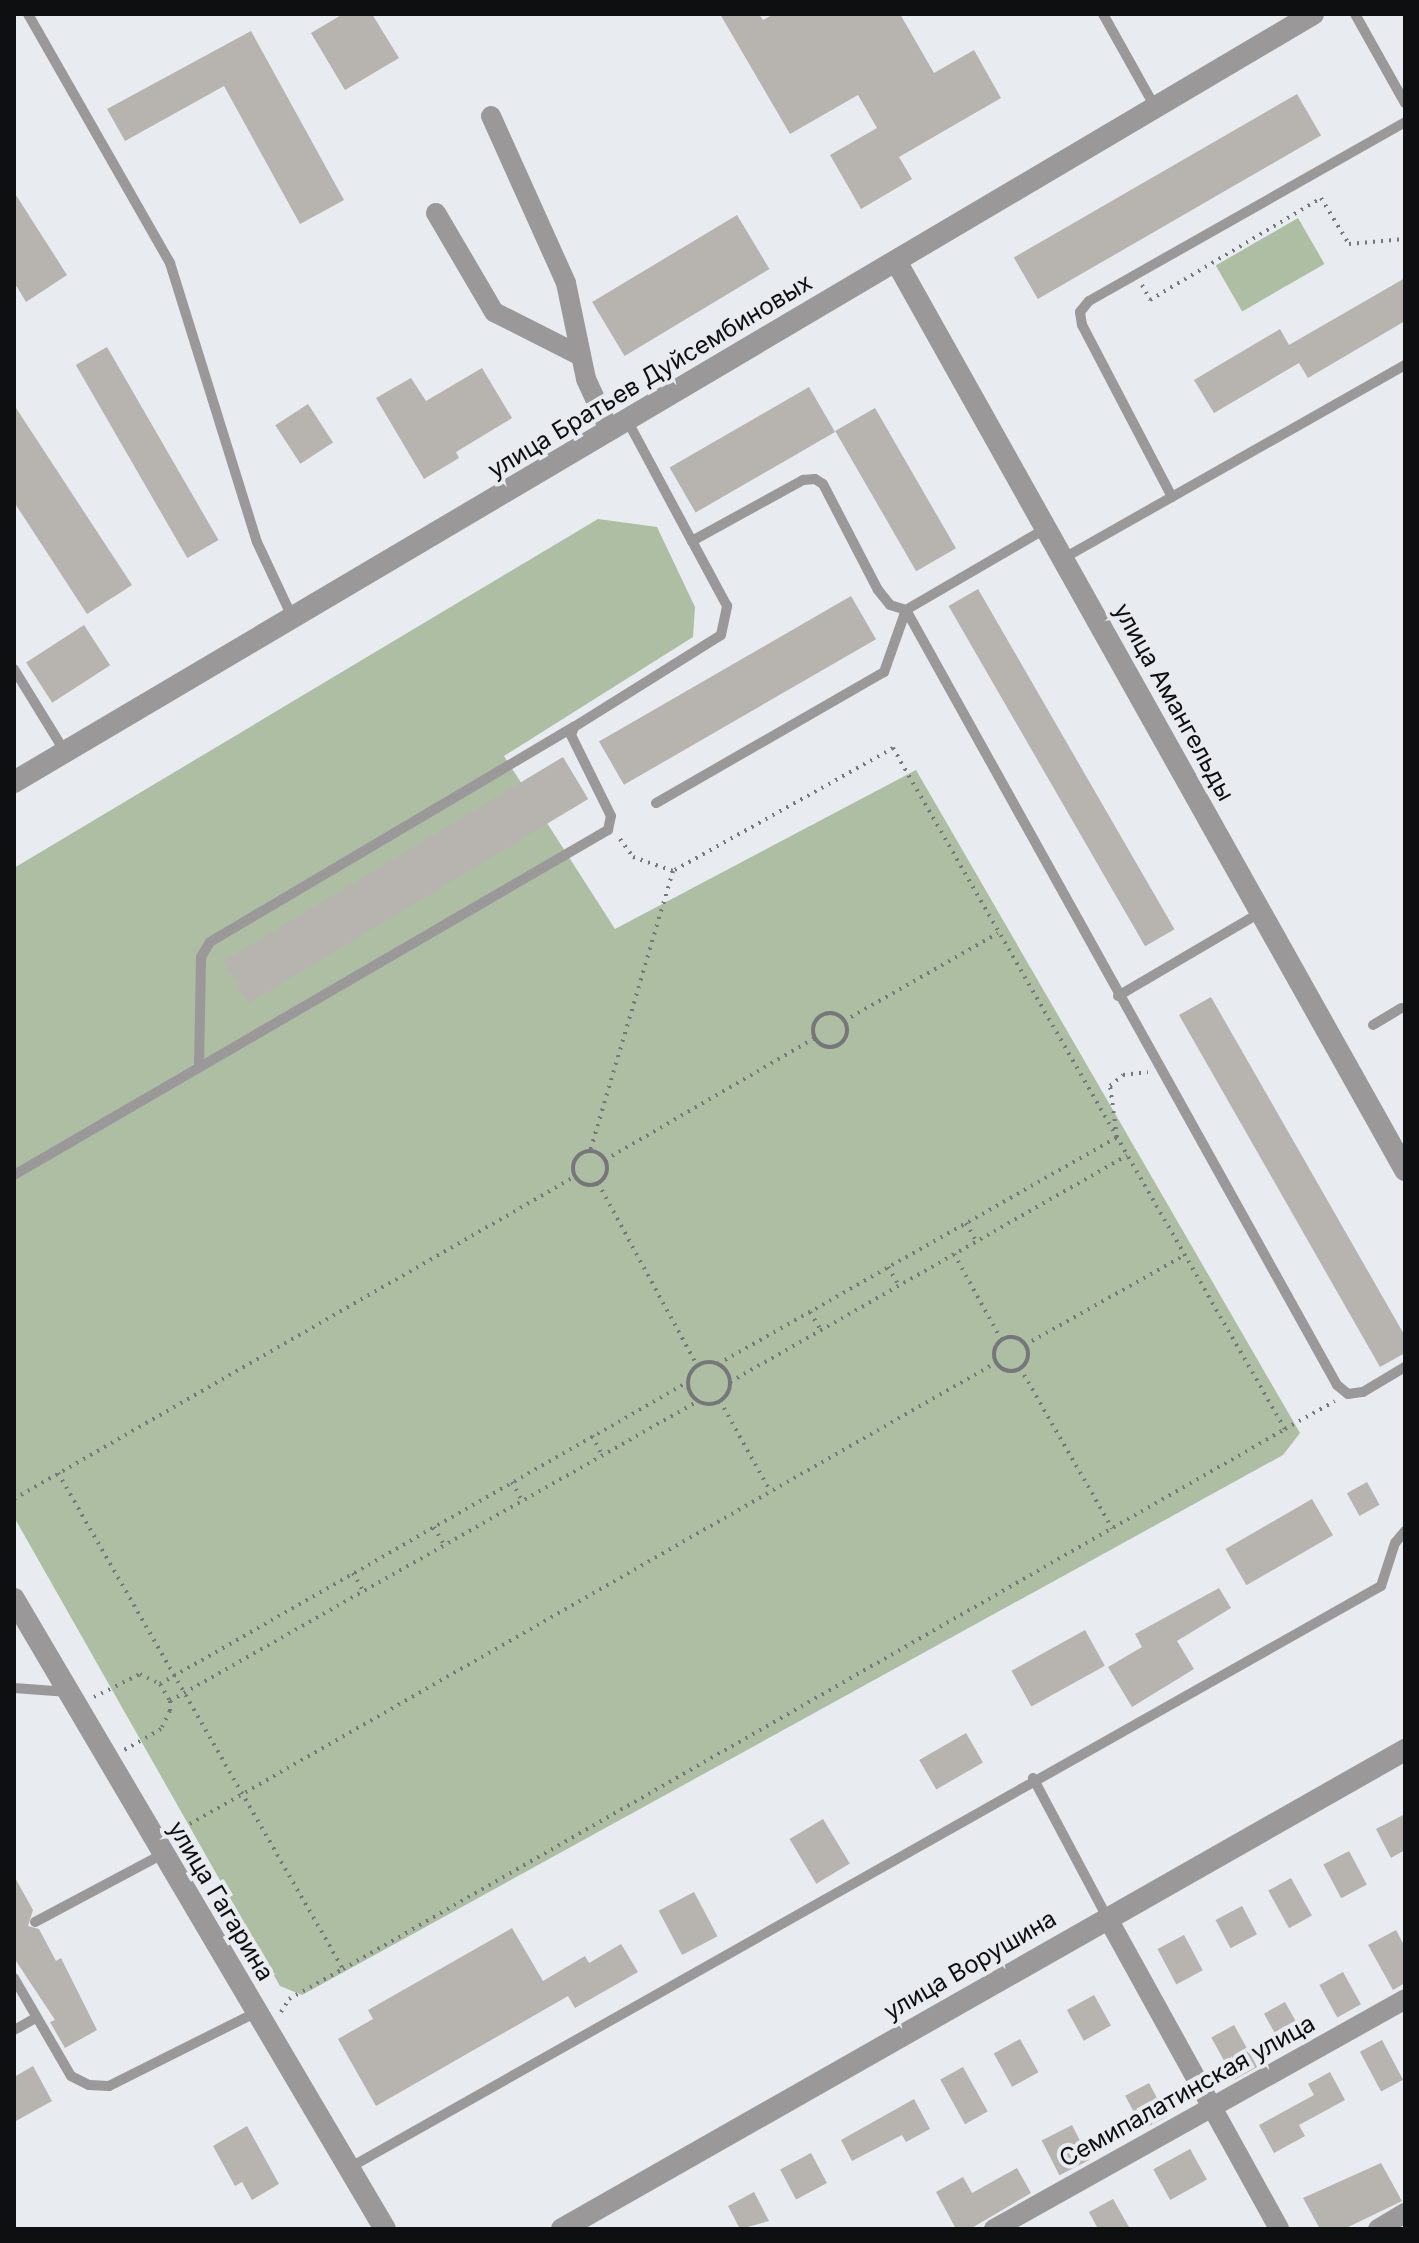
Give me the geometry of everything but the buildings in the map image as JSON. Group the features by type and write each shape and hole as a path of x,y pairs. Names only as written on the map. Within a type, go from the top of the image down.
{"street":[{"name":"улица Братьев Дуйсембиновых","path":"14,782 293,621 1313,14"},
{"path":"491,116 566,283 581,356 618,425"},
{"path":"436,213 494,312 581,356"},
{"name":"улица Амангельды","path":"896,261 1405,1170"},
{"name":"улица Гагарина","path":"14,1599 385,2229"},
{"name":"улица Ворушина","path":"562,2229 1405,1750"},
{"path":"1107,1917 1279,2229"},
{"name":"Семипалатинская улица","path":"994,2229 1405,1999"},
{"path":"1378,2229 1405,2213"}],"lane":[{"path":"28,14 170,263 257,542 293,621"},
{"path":"1103,14 1155,107"},
{"path":"1355,14 1405,103"},
{"path":"1172,497 1082,325 1080,312 1089,301 1135,274 1405,122"},
{"path":"1064,558 1405,365"},
{"path":"199,1065 201,957 210,942 574,727 721,635 727,606 692,541 618,425"},
{"path":"692,541 803,480 815,479 823,484 878,590 890,605 906,610 1337,1385 1348,1394 1363,1392 1405,1367"},
{"path":"656,803 884,672 906,610 1046,528"},
{"path":"14,669 66,752"},
{"path":"14,1175 612,824 574,743 574,727"},
{"path":"1118,996 1261,912"},
{"path":"1373,1025 1404,1009"},
{"path":"347,2169 1033,1778 1381,1586 1395,1543 1405,1531"},
{"path":"14,1688 73,1699"},
{"path":"1033,1778 1107,1917"},
{"path":"35,1922 160,1848"},
{"path":"14,1978 71,2076 89,2085 109,2086 257,2012"},
{"path":"14,2030 36,2018"}],"path":[{"path":"1135,274 1150,300 1321,198 1349,244 1405,239"},
{"path":"598,1183 583,1183 576,1176 576,1160 590,1152 673,871 893,748 1285,1429"},
{"path":"612,824 633,857 673,871"},
{"path":"844,1021 846,1032 838,1044 823,1045 815,1038 813,1027 824,1014 844,1021 999,932"},
{"path":"605,1160 815,1038"},
{"path":"1117,1137 1110,1086 1136,1071 1162,1074"},
{"path":"697,1365 718,1364 1117,1137"},
{"path":"590,1152 605,1160"},
{"path":"720,1401 730,1382 1127,1156"},
{"path":"598,1183 607,1170 605,1160"},
{"path":"14,1499 576,1176"},
{"path":"598,1183 697,1365"},
{"path":"966,1223 976,1241"},
{"path":"954,1254 1002,1340"},
{"path":"1025,1345 1185,1255"},
{"path":"888,1267 899,1286"},
{"path":"810,1312 821,1330"},
{"path":"1012,1337 1025,1345 1028,1355 1020,1368 1009,1370 997,1362 996,1347 1002,1340 1012,1337"},
{"path":"160,1848 243,1793 997,1362"},
{"path":"718,1364 730,1382"},
{"path":"160,1684 688,1382 697,1365"},
{"path":"1020,1368 1112,1528"},
{"path":"688,1382 698,1401"},
{"path":"270,2034 289,1999 1348,1394"},
{"path":"108,1759 161,1729 170,1701 698,1401 720,1401"},
{"path":"720,1401 770,1491"},
{"path":"592,1436 602,1455"},
{"path":"58,1473 343,1969"},
{"path":"512,1482 522,1501"},
{"path":"434,1527 444,1545"},
{"path":"353,1573 363,1591"},
{"path":"73,1699 131,1676 149,1676 160,1684 170,1701"}],"green space":[{"path":"1298,218 1324,264 1242,311 1216,266"},
{"path":"598,519 657,527 695,607 693,637 504,756 615,929 916,770 1300,1433 1283,1455 302,1995 280,1986 14,1517 14,868"}]}
